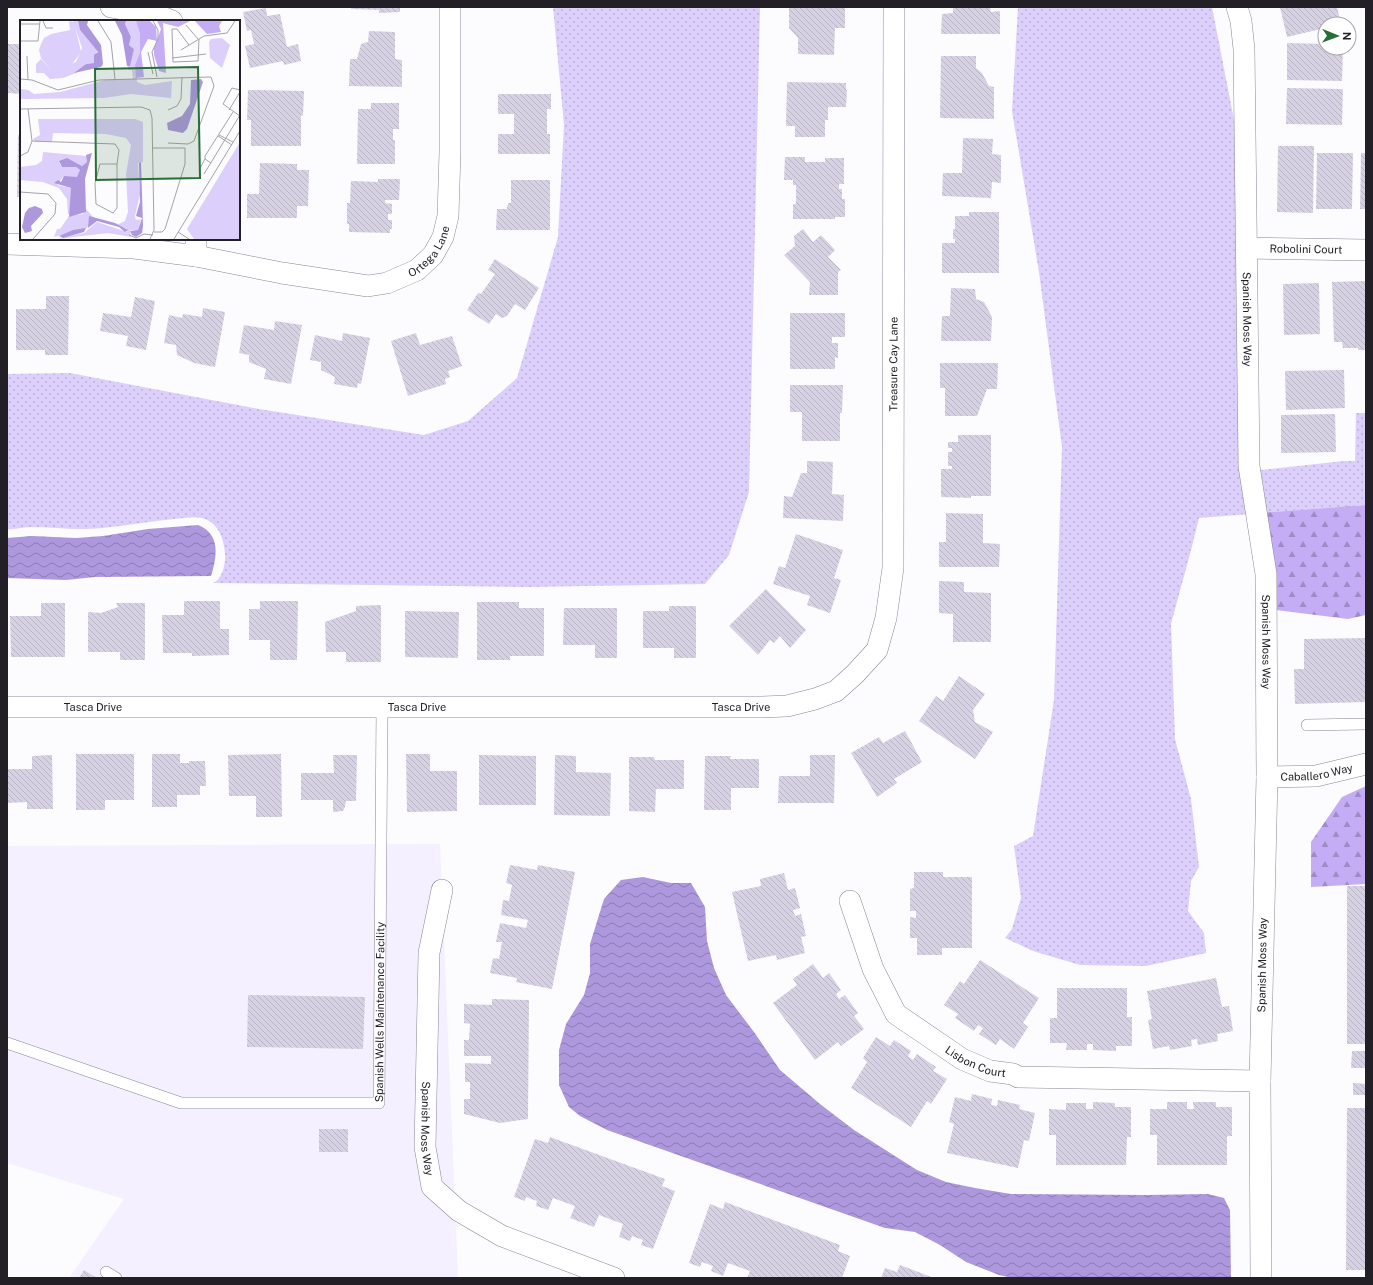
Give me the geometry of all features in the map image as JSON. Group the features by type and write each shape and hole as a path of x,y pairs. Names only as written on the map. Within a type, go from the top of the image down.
{"street":[{"path":"111,7 157,15 170,20"},
{"name":"Ortega Lane","path":"7,244 134,248 196,247 282,273 368,286 387,283 417,270 433,255 443,237 448,216 450,152 450,7"},
{"name":"Treasure Cay Lane","path":"826,695 836,691 878,650 886,618 892,568 894,7"},
{"name":"Spanish Moss Way","path":"1237,7 1241,21 1244,49 1249,466 1266,574 1267,777 1260,1081 1261,1278"},
{"name":"Robolini Court","path":"1247,248 1366,250"},
{"name":"Tasca Drive","path":"7,707 762,707 786,706 826,695"},
{"name":"Caballero Way","path":"1267,777 1316,776 1366,764"},
{"name":"Spanish Moss Way","path":"442,890 429,953 425,1147 432,1187 459,1211 502,1236 614,1278"},
{"name":"Lisbon Court","path":"850,902 873,969 896,1014 962,1058 990,1071 1013,1074 1018,1077 1260,1081"}],"lane":[{"name":"Spanish Wells Maintenance Facility","path":"7,1043 181,1103 379,1103 382,707"},
{"path":"1306,725 1366,724"},
{"path":"106,1272 116,1278"}],"shaded area":[{"path":"553,7 760,7 749,492 729,555 705,584 529,587 213,583 219,578 223,571 225,558 223,542 222,537 216,527 208,520 202,518 184,518 93,529 31,527 7,529 7,374 70,373 259,409 424,435 468,421 517,378 558,237 564,125"},
{"path":"1018,7 1212,7 1236,130 1243,472 1355,461 1356,413 1366,413 1366,505 1199,518 1171,624 1175,739 1191,799 1199,867 1191,881 1188,911 1204,933 1206,953 1146,966 1080,965 1033,951 1005,938 1012,929 1021,898 1014,846 1033,836 1054,700 1062,447 1039,272 1012,111"},
{"path":"440,844 458,1278 69,1278 124,1199 7,1163 7,846"}],"green space":[{"path":"1366,505 1366,615 1348,619 1269,609 1259,513"},
{"path":"1366,786 1366,884 1311,887 1311,842 1342,797"}],"water":[{"path":"198,525 211,534 214,540 216,554 211,576 95,577 66,580 7,578 7,538 32,536 76,538 103,536 148,529"},
{"path":"643,877 671,883 691,883 705,907 707,941 714,968 726,995 780,1070 820,1104 854,1130 917,1170 946,1182 975,1188 1011,1194 1208,1194 1224,1198 1230,1210 1231,1278 1013,1278 999,1275 966,1262 940,1245 915,1232 885,1228 607,1130 580,1116 569,1107 559,1085 559,1050 566,1024 584,995 590,973 590,944 604,899 621,880"}],"building":[{"path":"351,7 400,7 400,12 379,13 379,10 351,9"},
{"path":"789,7 845,7 845,28 835,28 834,55 798,54 798,38 789,28"},
{"path":"953,7 990,7 991,12 1000,11 1000,34 941,34 942,14 953,13"},
{"path":"1280,7 1337,7 1339,16 1317,16 1317,30 1287,37"},
{"path":"266,8 267,16 280,14 287,47 298,44 301,61 284,65 283,61 250,68 245,46 254,44 251,30 247,31 243,12"},
{"path":"369,31 395,32 395,59 402,60 402,87 349,86 350,59 357,59 361,44 368,42"},
{"path":"1287,43 1317,44 1317,56 1343,56 1342,81 1287,80"},
{"path":"8,44 20,44 20,94 8,93"},
{"path":"941,56 976,56 976,68 982,73 989,86 994,87 994,119 940,118"},
{"path":"787,82 846,83 846,107 828,107 828,120 825,120 825,137 795,137 795,126 786,126"},
{"path":"1287,88 1343,89 1342,125 1286,124"},
{"path":"248,90 304,91 303,116 301,115 301,146 251,146 251,120 247,120"},
{"path":"498,94 551,94 551,109 547,109 547,134 550,134 550,154 498,154 498,134 514,134 514,114 498,114"},
{"path":"371,103 399,103 399,129 393,129 393,140 395,140 395,164 357,164 358,109 371,109"},
{"path":"18,135 20,135 20,197 17,197"},
{"path":"963,138 993,139 992,154 1001,155 1001,183 992,182 991,198 942,196 943,173 962,173"},
{"path":"1278,146 1314,146 1313,213 1277,212"},
{"path":"1317,153 1353,153 1352,209 1316,209"},
{"path":"1361,153 1366,153 1366,209 1360,209"},
{"path":"785,157 805,157 805,162 825,162 825,158 844,158 844,184 839,184 839,189 842,189 842,199 845,199 845,217 835,217 835,219 793,219 793,204 796,204 796,185 793,185 793,180 784,180"},
{"path":"260,163 297,164 297,170 309,170 308,206 297,206 297,218 247,218 247,194 259,194"},
{"path":"378,179 400,179 399,200 385,200 385,203 392,204 392,214 388,214 388,220 392,220 392,229 390,229 390,233 349,232 349,224 347,224 347,203 350,203 351,181 378,182"},
{"path":"511,180 550,180 550,230 496,230 497,209 507,209 508,203 511,203"},
{"path":"969,212 999,212 999,273 942,273 942,243 955,243 955,239 953,239 953,229 955,229 955,216 969,216"},
{"path":"803,229 813,242 821,235 835,250 828,257 841,270 838,272 838,295 809,295 810,282 784,255 795,246 794,236"},
{"path":"495,259 539,288 525,310 515,304 507,316 502,318 496,314 489,324 467,310 478,293 481,294 495,274 488,270"},
{"path":"1366,281 1366,350 1358,350 1358,348 1343,348 1342,342 1334,342 1332,282"},
{"path":"1319,283 1320,334 1284,335 1283,284"},
{"path":"951,288 975,289 976,299 984,302 992,317 991,341 941,341 942,316 950,316"},
{"path":"46,296 69,296 68,355 45,355 45,350 16,350 16,309 46,309"},
{"path":"135,297 155,301 146,350 126,346 128,336 100,331 103,313 131,317"},
{"path":"203,308 225,312 215,367 194,363 177,355 176,345 164,343 169,315 182,318 183,314 202,317"},
{"path":"790,313 845,313 845,337 832,337 832,343 838,343 838,358 835,357 835,369 790,369"},
{"path":"275,321 302,325 291,384 264,379 266,369 249,362 249,355 239,353 244,325 274,330"},
{"path":"343,333 370,338 361,384 358,383 357,388 334,384 335,377 321,370 321,362 310,360 315,335 342,341"},
{"path":"416,333 420,345 452,336 462,366 448,371 450,377 445,379 446,384 408,396 391,341"},
{"path":"940,363 998,363 997,389 987,389 977,416 945,416 945,388 940,388"},
{"path":"1344,370 1345,408 1286,410 1285,371"},
{"path":"790,385 843,385 842,413 840,413 840,441 802,441 802,412 790,412"},
{"path":"1335,414 1336,452 1281,453 1281,415"},
{"path":"958,435 991,435 991,496 971,496 971,498 941,497 941,469 952,469 952,466 948,466 948,452 952,452 952,448 948,448 948,442 958,442"},
{"path":"807,461 833,462 832,494 844,495 843,521 783,518 784,496 792,497 801,473 807,473"},
{"path":"946,513 983,514 983,543 1000,544 999,567 939,567 939,542 946,542"},
{"path":"796,534 843,550 834,578 841,580 830,613 807,605 810,596 773,584 779,566 785,568"},
{"path":"939,581 964,582 964,592 991,593 991,642 953,642 953,614 939,613"},
{"path":"766,589 806,630 790,648 780,636 774,643 770,640 758,655 729,626"},
{"path":"184,601 220,601 220,629 229,629 229,655 192,656 192,653 163,653 162,615 184,615"},
{"path":"260,601 298,601 297,660 270,660 270,640 249,640 249,609 260,609"},
{"path":"477,602 519,602 519,608 544,608 544,656 510,656 510,660 477,660"},
{"path":"41,603 65,603 65,657 11,657 10,616 41,616"},
{"path":"116,603 145,603 145,660 120,660 120,652 88,652 88,612 101,613 118,607"},
{"path":"381,605 381,662 346,662 346,652 326,652 325,622 356,611 356,606"},
{"path":"669,606 696,606 696,658 674,658 674,648 643,648 643,611 669,611"},
{"path":"564,608 617,608 617,658 595,658 595,645 563,645"},
{"path":"405,611 459,612 458,658 405,657"},
{"path":"1366,638 1365,702 1295,704 1294,669 1304,669 1304,639"},
{"path":"959,676 985,694 973,710 975,722 993,732 975,759 919,721 936,696 943,701"},
{"path":"905,731 922,762 894,779 897,783 877,797 851,753 879,737 883,743"},
{"path":"76,754 134,754 134,800 105,800 105,810 76,810"},
{"path":"152,754 180,754 180,763 189,763 189,761 205,761 206,786 200,786 200,795 177,795 177,807 152,807"},
{"path":"281,754 282,817 256,817 256,796 229,796 228,755"},
{"path":"406,754 430,754 430,771 457,771 457,811 407,812"},
{"path":"52,755 53,809 27,809 27,802 7,803 7,769 32,769 32,756"},
{"path":"333,755 357,755 356,801 346,801 343,811 333,812 333,800 301,800 301,773 334,773"},
{"path":"479,755 536,756 536,805 479,805"},
{"path":"555,755 576,756 576,772 611,773 610,816 554,815"},
{"path":"810,755 835,755 834,803 778,803 779,776 810,776"},
{"path":"705,756 731,756 730,759 759,759 759,788 731,788 731,810 704,810"},
{"path":"629,757 654,757 655,760 684,760 684,789 656,789 655,812 629,811"},
{"path":"510,865 537,870 538,865 575,872 552,989 516,982 517,978 490,973 493,958 499,959 502,942 496,942 500,923 526,928 528,920 501,915 503,900 509,901 512,885 506,883"},
{"path":"914,872 943,872 943,877 972,877 972,948 942,948 942,955 917,955 917,938 910,938 910,917 916,918 916,911 910,911 910,889 914,888"},
{"path":"784,873 788,890 795,888 800,908 793,910 795,916 801,914 806,936 801,937 805,953 777,960 776,955 748,961 732,892 761,886 760,879"},
{"path":"1347,886 1366,886 1366,1044 1347,1044"},
{"path":"980,960 1039,998 1023,1023 1028,1027 1014,1049 1000,1039 996,1045 979,1034 983,1028 978,1025 974,1031 955,1018 958,1014 944,1005 960,981 964,984"},
{"path":"813,964 823,978 829,973 841,990 836,994 839,999 845,995 858,1013 854,1016 864,1029 841,1046 838,1042 815,1060 773,1003 797,985 793,979"},
{"path":"1216,978 1222,1007 1229,1006 1233,1031 1217,1034 1218,1041 1198,1045 1197,1039 1191,1040 1192,1046 1170,1050 1169,1046 1153,1049 1148,1020 1152,1019 1147,991"},
{"path":"1057,988 1127,988 1127,1017 1132,1017 1132,1046 1116,1046 1116,1051 1093,1050 1093,1044 1087,1044 1087,1050 1066,1050 1067,1043 1050,1043 1050,1018 1057,1018"},
{"path":"248,995 365,997 363,1049 247,1047"},
{"path":"492,999 529,1000 528,1119 500,1123 464,1114 464,1099 470,1099 470,1082 465,1082 465,1063 491,1064 491,1056 464,1056 464,1040 469,1040 470,1024 464,1023 464,1004 492,1005"},
{"path":"876,1037 890,1046 894,1040 911,1051 908,1056 913,1060 917,1054 936,1067 933,1071 947,1079 931,1104 927,1101 911,1127 851,1088 867,1062 863,1058"},
{"path":"1352,1051 1366,1051 1366,1068 1351,1068"},
{"path":"1353,1083 1366,1084 1366,1095 1353,1095"},
{"path":"972,1094 992,1099 991,1105 997,1106 998,1100 1020,1105 1019,1109 1035,1113 1029,1141 1024,1140 1018,1168 947,1153 954,1124 949,1122 955,1097 971,1101"},
{"path":"1093,1102 1115,1103 1115,1107 1131,1107 1131,1137 1127,1137 1126,1165 1056,1165 1056,1135 1049,1135 1049,1109 1066,1110 1066,1103 1086,1103 1086,1109 1093,1109"},
{"path":"1167,1102 1187,1102 1187,1109 1194,1109 1193,1102 1216,1102 1216,1107 1232,1107 1232,1136 1227,1136 1227,1165 1157,1165 1157,1135 1150,1135 1150,1109 1167,1109"},
{"path":"1347,1108 1366,1108 1366,1270 1346,1270"},
{"path":"319,1129 348,1129 348,1152 319,1152"},
{"path":"550,1137 665,1179 662,1186 675,1191 653,1249 641,1245 643,1240 632,1236 630,1241 619,1237 623,1224 599,1215 594,1227 570,1218 575,1206 553,1198 548,1210 536,1206 537,1201 526,1197 525,1201 514,1197 535,1139 548,1143"},
{"path":"725,1202 840,1245 838,1251 850,1256 842,1278 747,1278 750,1271 728,1263 723,1276 711,1271 713,1266 702,1262 700,1267 689,1263 710,1204 723,1209"},
{"path":"900,1265 934,1278 881,1278 885,1268 897,1272"},
{"path":"84,1270 97,1278 79,1278"}]}
